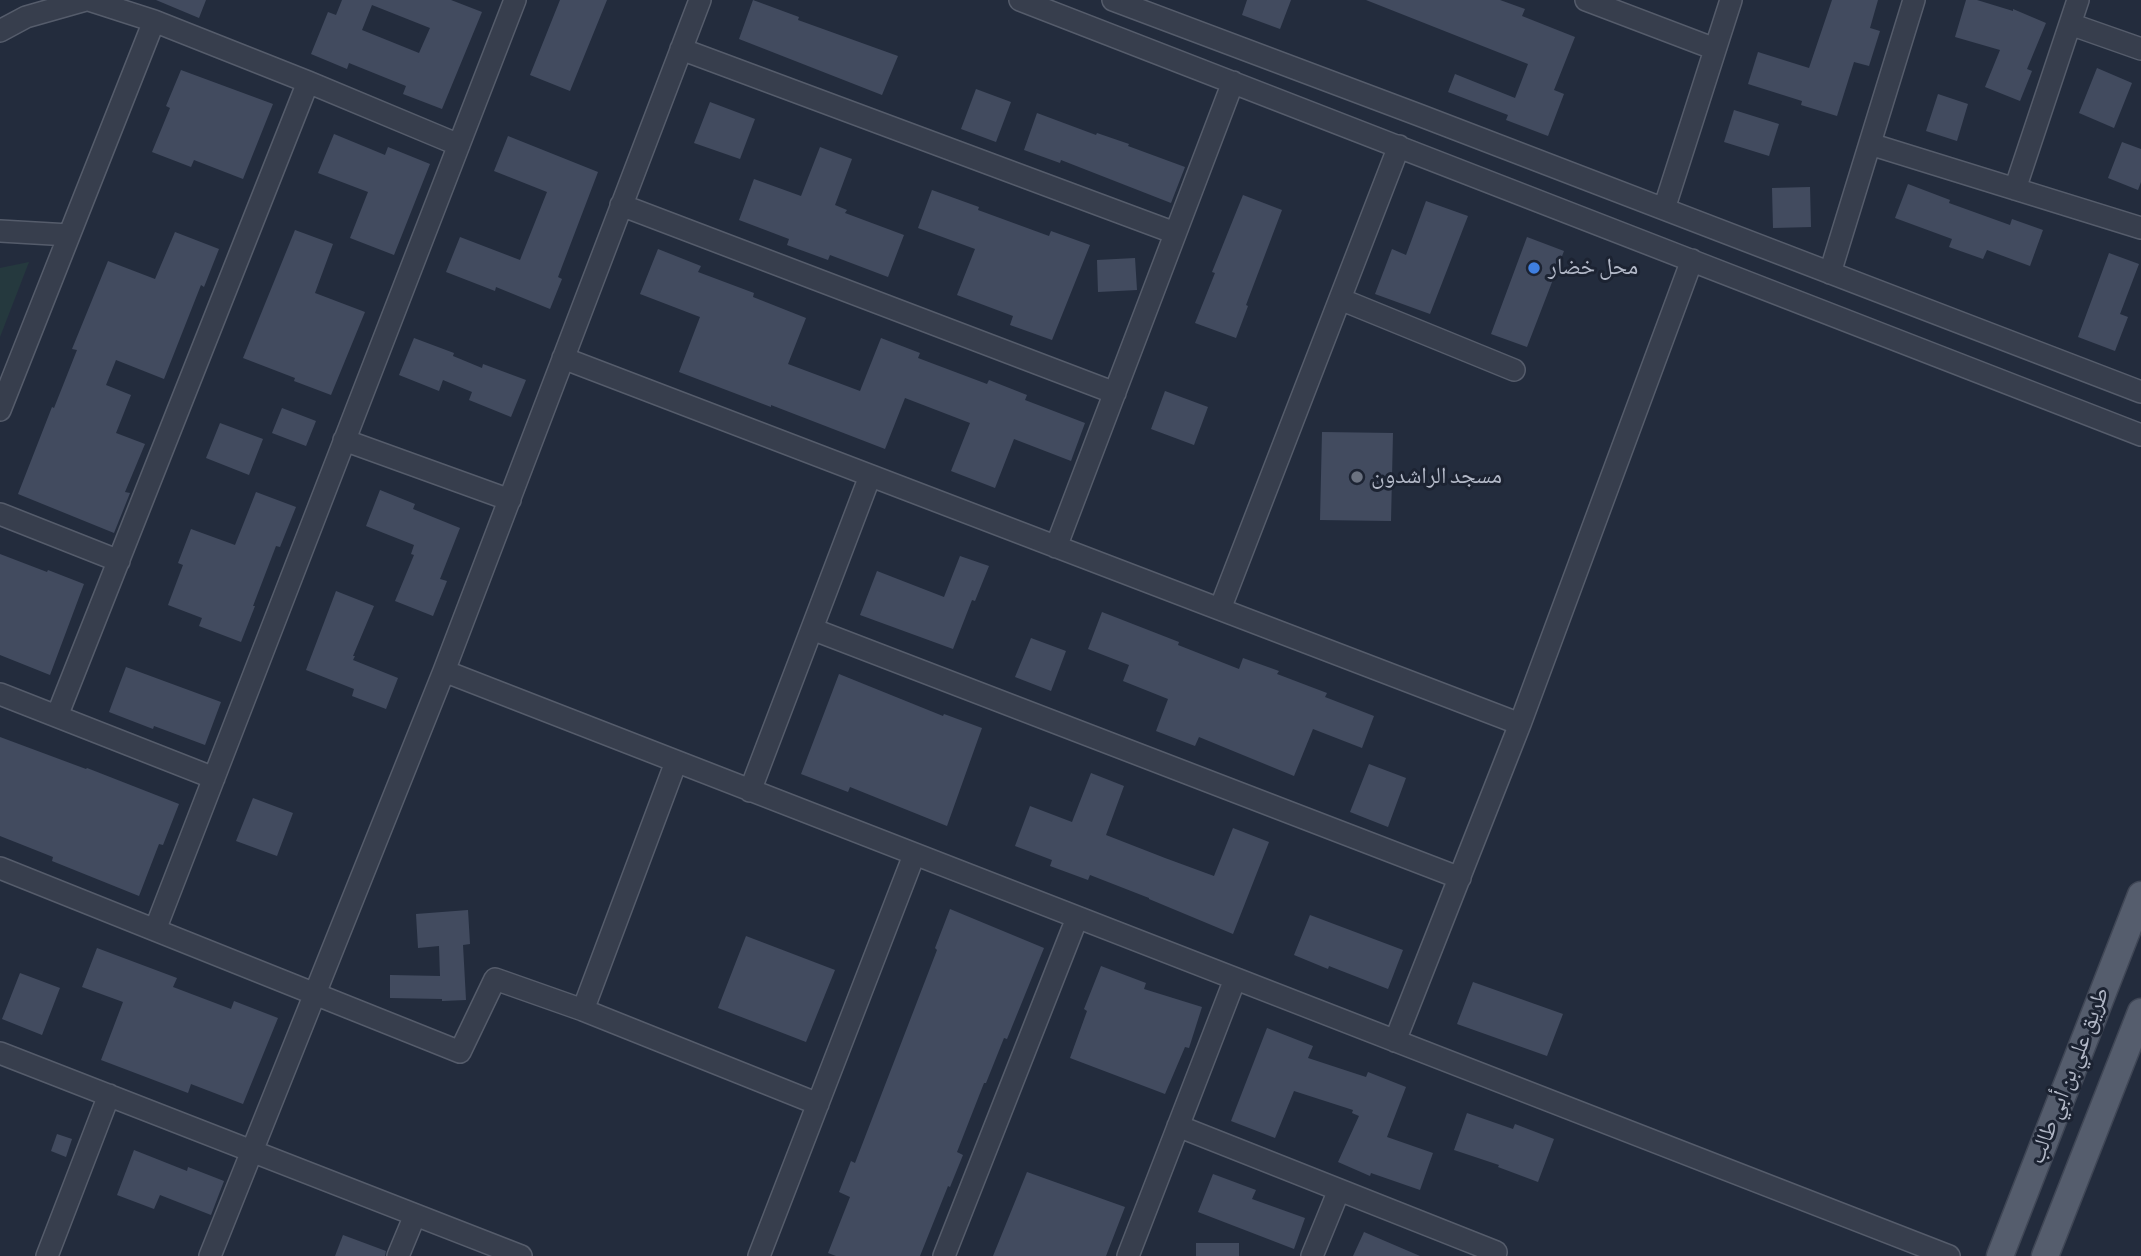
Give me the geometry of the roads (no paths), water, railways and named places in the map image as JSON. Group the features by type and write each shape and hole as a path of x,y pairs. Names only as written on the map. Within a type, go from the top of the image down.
{"main road":[{"name":"طريق علي بن أبي طالب","path":"2000,1256 2141,895"},
{"name":"طريق علي بن أبي طالب","path":"2045,1256 2141,1012"}],"street":[{"path":"0,31 54,5 87,0 153,21 459,145"},
{"path":"155,930 515,0"},
{"path":"210,1256 444,671 700,0"},
{"path":"1020,0 2141,435"},
{"path":"1113,0 2141,392"},
{"path":"1586,0 1715,49"},
{"path":"1664,209 1731,0"},
{"path":"1830,273 1914,0"},
{"path":"2015,189 2078,0"},
{"path":"0,410 153,21"},
{"path":"2070,24 2141,49"},
{"path":"681,49 1175,233"},
{"path":"57,716 308,82"},
{"path":"1056,547 1233,82"},
{"path":"1870,144 2141,229"},
{"path":"1220,609 1399,146"},
{"path":"621,205 1115,393"},
{"path":"0,231 69,235"},
{"path":"1395,1041 1520,724 1692,260"},
{"path":"1340,299 1514,370"},
{"path":"563,358 1520,724"},
{"path":"344,440 510,500"},
{"path":"750,791 870,476"},
{"path":"0,514 119,561"},
{"path":"812,629 1460,878"},
{"path":"444,671 1949,1256"},
{"path":"0,694 214,778"},
{"path":"583,1010 676,762"},
{"path":"759,1256 914,855"},
{"path":"0,868 460,1052 495,979 583,1010 818,1104"},
{"path":"944,1256 1077,918"},
{"path":"1128,1256 1235,979"},
{"path":"0,1053 521,1256"},
{"path":"47,1256 109,1096"},
{"path":"1178,1126 1496,1252 1494,1256"},
{"path":"1312,1256 1339,1189"},
{"path":"398,1256 415,1215"}],"place":[{"name":"محل خضار","path":"1534,268"},
{"name":"مسجد الراشدون","path":"1357,477"}]}
